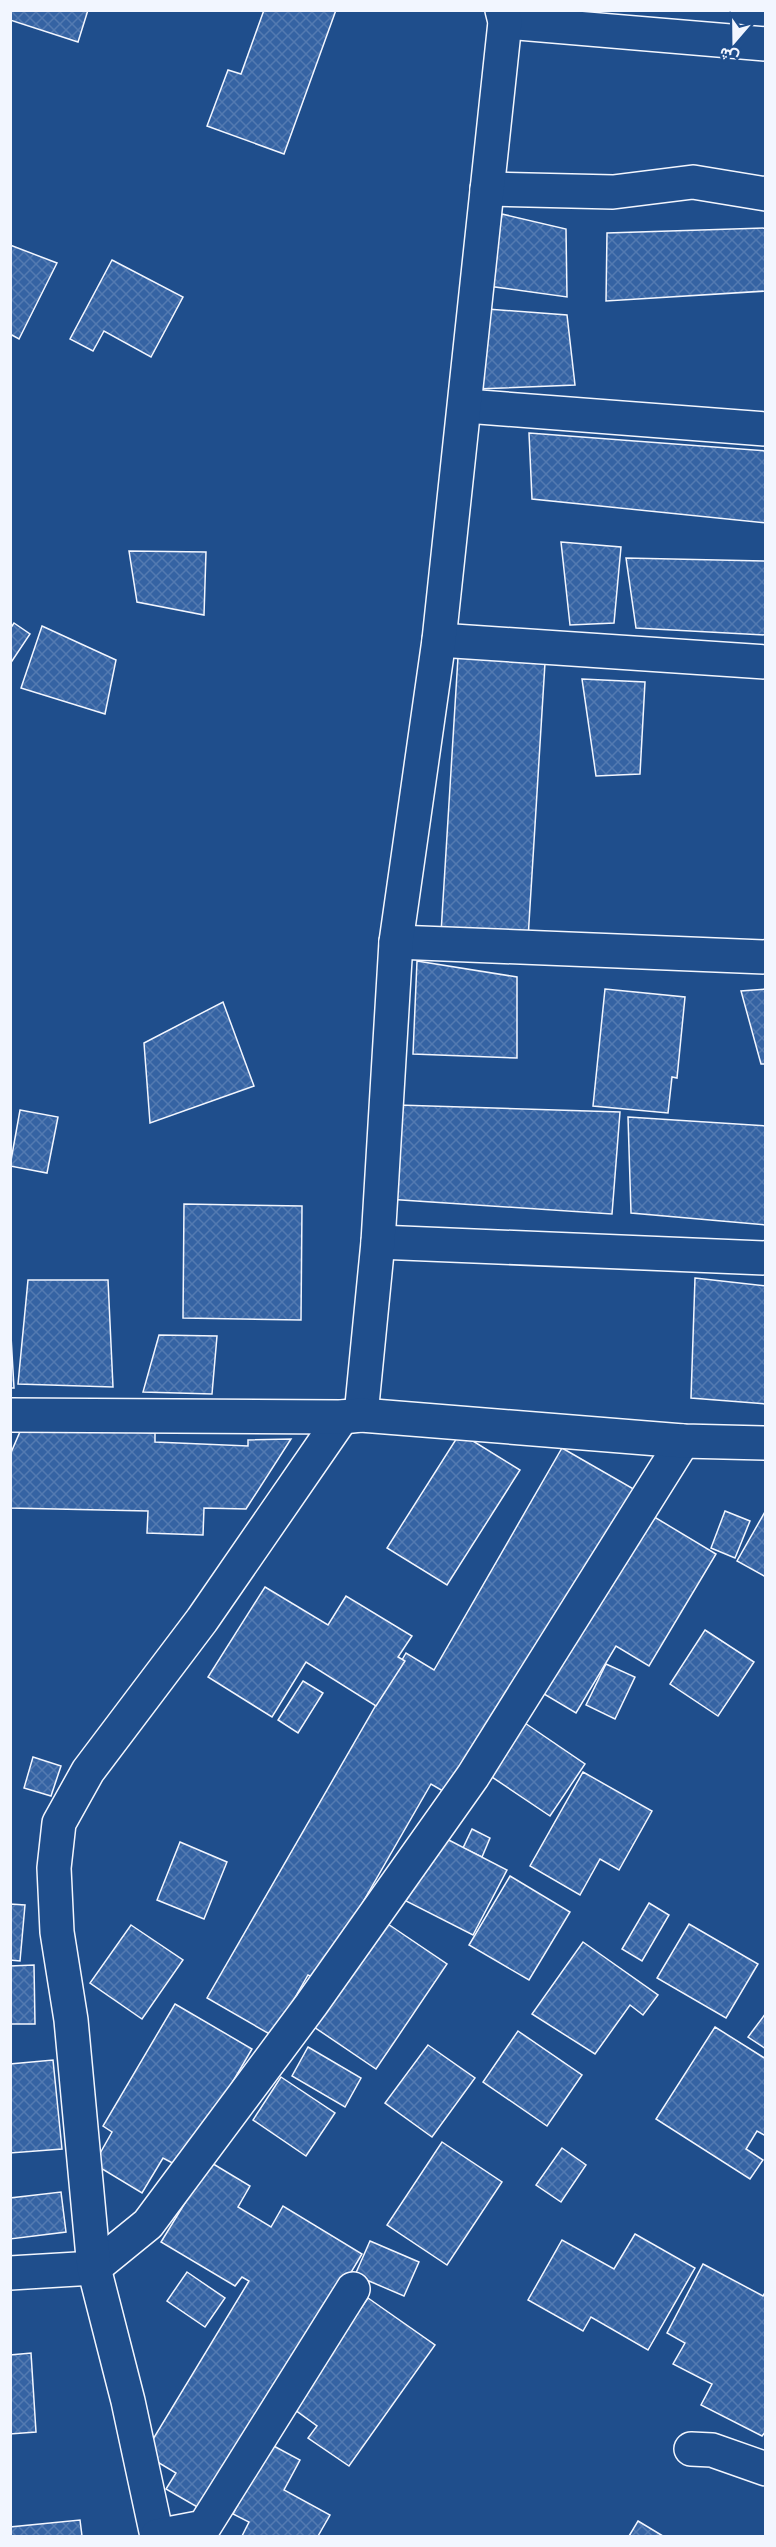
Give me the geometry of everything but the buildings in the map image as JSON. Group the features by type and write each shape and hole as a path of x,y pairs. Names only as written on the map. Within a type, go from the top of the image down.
{"street":[{"path":"353,2289 204,2527 157,2536 128,2401 94,2268 71,2020 57,1932 54,1868 59,1823 88,1771 352,1416 378,1242 396,942 439,640 466,406 503,16 765,44"},
{"path":"487,189 613,192 693,182 765,194"},
{"path":"466,406 765,429"},
{"path":"439,640 765,662"},
{"path":"396,942 765,957"},
{"path":"378,1242 765,1258"},
{"path":"10,1415 352,1416 683,1441 765,1443"},
{"path":"10,2273 94,2268 148,2224 311,2005 473,1776 683,1441"},
{"path":"691,2449 712,2450 765,2469"}]}
